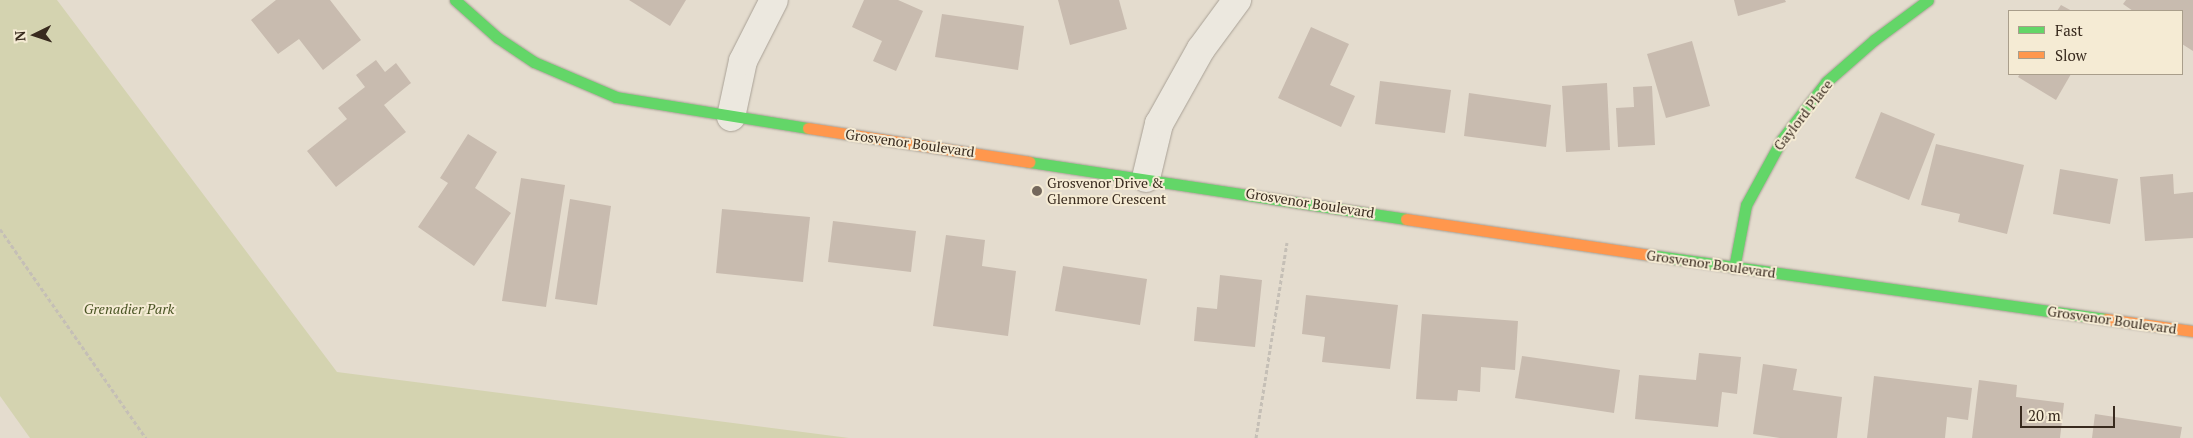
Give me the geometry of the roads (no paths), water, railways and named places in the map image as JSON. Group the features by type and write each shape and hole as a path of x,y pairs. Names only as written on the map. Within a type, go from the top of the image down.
{"street":[{"name":"Grosvenor Boulevard","path":"455,0 498,38 534,62 574,81 626,99 731,117 1734,268 2193,331"},
{"path":"731,117 743,62 774,0"},
{"path":"1146,178 1158,124 1201,49 1238,0"},
{"name":"Gaylord Place","path":"1734,268 1746,205 1782,138 1832,76 1874,40 1928,0"}],"place":[{"name":"Grosvenor Drive & Glenmore Crescent","path":"1037,191"}],"park label":[{"name":"Grenadier Park","path":"129,309"}]}
